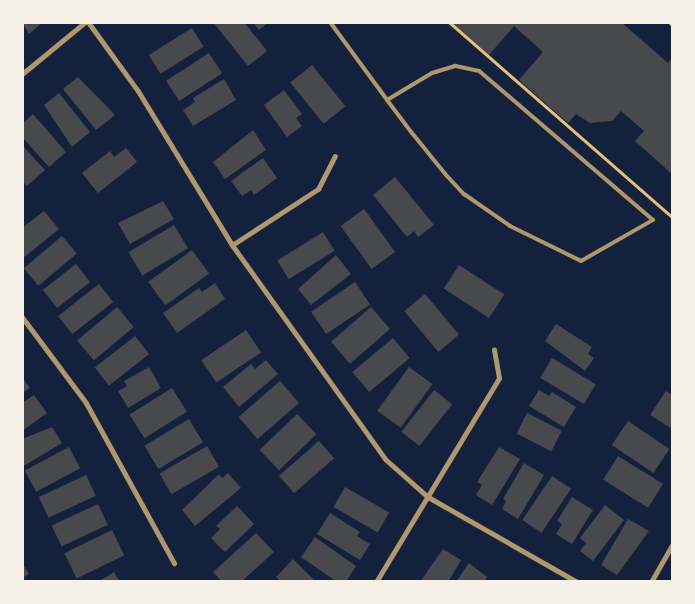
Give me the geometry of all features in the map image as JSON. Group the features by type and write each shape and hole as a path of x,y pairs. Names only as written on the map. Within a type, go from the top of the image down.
{"street":[{"path":"22,74 87,22 138,90 232,245 385,459 428,497 577,582"},
{"path":"232,245 318,189 335,156"},
{"path":"22,317 86,403 174,563"},
{"path":"376,582 500,378 494,349"},
{"path":"651,582 672,545"}],"lane":[{"path":"330,22 387,100 464,194 510,226 581,261 653,220 479,71 455,66 432,73 387,100"}],"path":[{"path":"449,22 672,217"},
{"path":"669,22 672,25"}],"building":[{"path":"22,22 43,22 29,34"},
{"path":"213,22 244,22 267,51 248,66"},
{"path":"253,22 269,22 259,30"},
{"path":"452,22 621,22 668,63 672,57 672,174 635,141 644,131 621,111 612,121 590,123 576,114 568,123 519,80 543,52 514,26 489,55"},
{"path":"192,28 204,47 160,74 149,55"},
{"path":"209,53 222,73 179,101 166,81"},
{"path":"312,65 345,106 324,124 290,83"},
{"path":"78,77 115,115 96,130 63,89"},
{"path":"224,79 236,100 193,126 183,110 195,102 193,98"},
{"path":"284,90 302,114 296,118 302,126 287,137 264,105"},
{"path":"59,93 90,132 72,147 44,105"},
{"path":"33,114 66,152 49,167 22,137 22,124"},
{"path":"253,130 266,150 225,179 213,162"},
{"path":"22,145 45,170 27,186 22,181"},
{"path":"126,148 137,162 98,193 82,173 110,151 114,157"},
{"path":"263,158 277,178 254,195 251,190 242,196 231,181"},
{"path":"395,177 434,225 418,237 414,231 407,237 373,195"},
{"path":"163,201 174,219 130,244 118,223"},
{"path":"364,209 395,252 372,269 341,226"},
{"path":"44,211 59,229 22,259 22,228"},
{"path":"174,225 188,248 142,275 129,252"},
{"path":"323,232 335,251 289,279 277,261"},
{"path":"62,236 77,254 38,286 24,268"},
{"path":"192,250 209,273 165,305 148,282"},
{"path":"336,255 351,274 311,305 298,289"},
{"path":"76,264 90,282 57,308 43,290"},
{"path":"459,265 504,294 489,318 444,288"},
{"path":"355,282 370,304 326,334 311,312"},
{"path":"215,283 225,299 177,333 163,313 199,288 202,292"},
{"path":"99,284 113,302 72,334 58,316"},
{"path":"425,294 459,335 438,352 404,311"},
{"path":"117,307 134,327 94,360 77,340"},
{"path":"371,307 390,329 350,364 331,342"},
{"path":"556,324 592,347 588,354 594,358 585,371 545,341"},
{"path":"246,330 261,352 216,383 201,360"},
{"path":"135,336 149,354 109,386 95,367"},
{"path":"393,338 410,358 369,392 352,372"},
{"path":"552,358 596,384 584,404 540,378"},
{"path":"266,360 278,374 239,407 223,387 251,364 255,369"},
{"path":"149,367 161,388 128,408 118,391 127,386 124,381"},
{"path":"409,367 432,384 401,428 377,411"},
{"path":"22,377 30,388 22,393"},
{"path":"280,381 299,403 258,439 238,417"},
{"path":"172,388 187,412 144,438 130,414"},
{"path":"434,390 452,404 419,446 401,432"},
{"path":"539,390 549,396 552,392 576,407 564,427 529,406"},
{"path":"666,391 672,395 672,429 650,415"},
{"path":"34,395 47,413 22,431 22,403"},
{"path":"527,413 562,431 551,451 517,433"},
{"path":"297,414 316,434 279,470 260,450"},
{"path":"189,419 203,442 158,469 144,446"},
{"path":"628,421 669,449 653,473 612,445"},
{"path":"52,427 62,443 22,467 22,439"},
{"path":"319,441 334,458 294,493 279,476"},
{"path":"207,446 219,467 171,494 159,474"},
{"path":"69,447 80,468 36,492 25,470"},
{"path":"499,447 520,459 492,505 476,495 482,485 477,482"},
{"path":"618,456 663,484 648,508 603,480"},
{"path":"524,463 544,475 518,519 502,509 506,501 503,499"},
{"path":"228,473 241,488 195,526 182,510 219,474 222,478"},
{"path":"86,475 96,496 49,518 39,497"},
{"path":"552,476 571,489 541,533 522,520"},
{"path":"345,487 389,512 378,532 334,507"},
{"path":"572,497 593,510 572,544 556,534 562,524 557,521"},
{"path":"98,504 108,525 61,546 52,526"},
{"path":"605,505 624,520 593,561 580,551 586,543 580,538"},
{"path":"237,506 254,524 225,552 211,538 220,529 216,526"},
{"path":"330,513 360,532 357,536 370,544 360,560 317,534"},
{"path":"628,519 649,531 617,575 601,565"},
{"path":"112,530 124,555 77,578 64,553"},
{"path":"256,533 274,552 241,582 222,582 213,572"},
{"path":"315,537 356,566 346,582 337,582 301,557"},
{"path":"443,549 461,560 448,582 420,582"},
{"path":"293,559 316,582 282,582 276,577"},
{"path":"22,563 29,574 22,578"},
{"path":"469,563 487,577 484,582 456,582"},
{"path":"114,572 120,582 98,582"}]}
